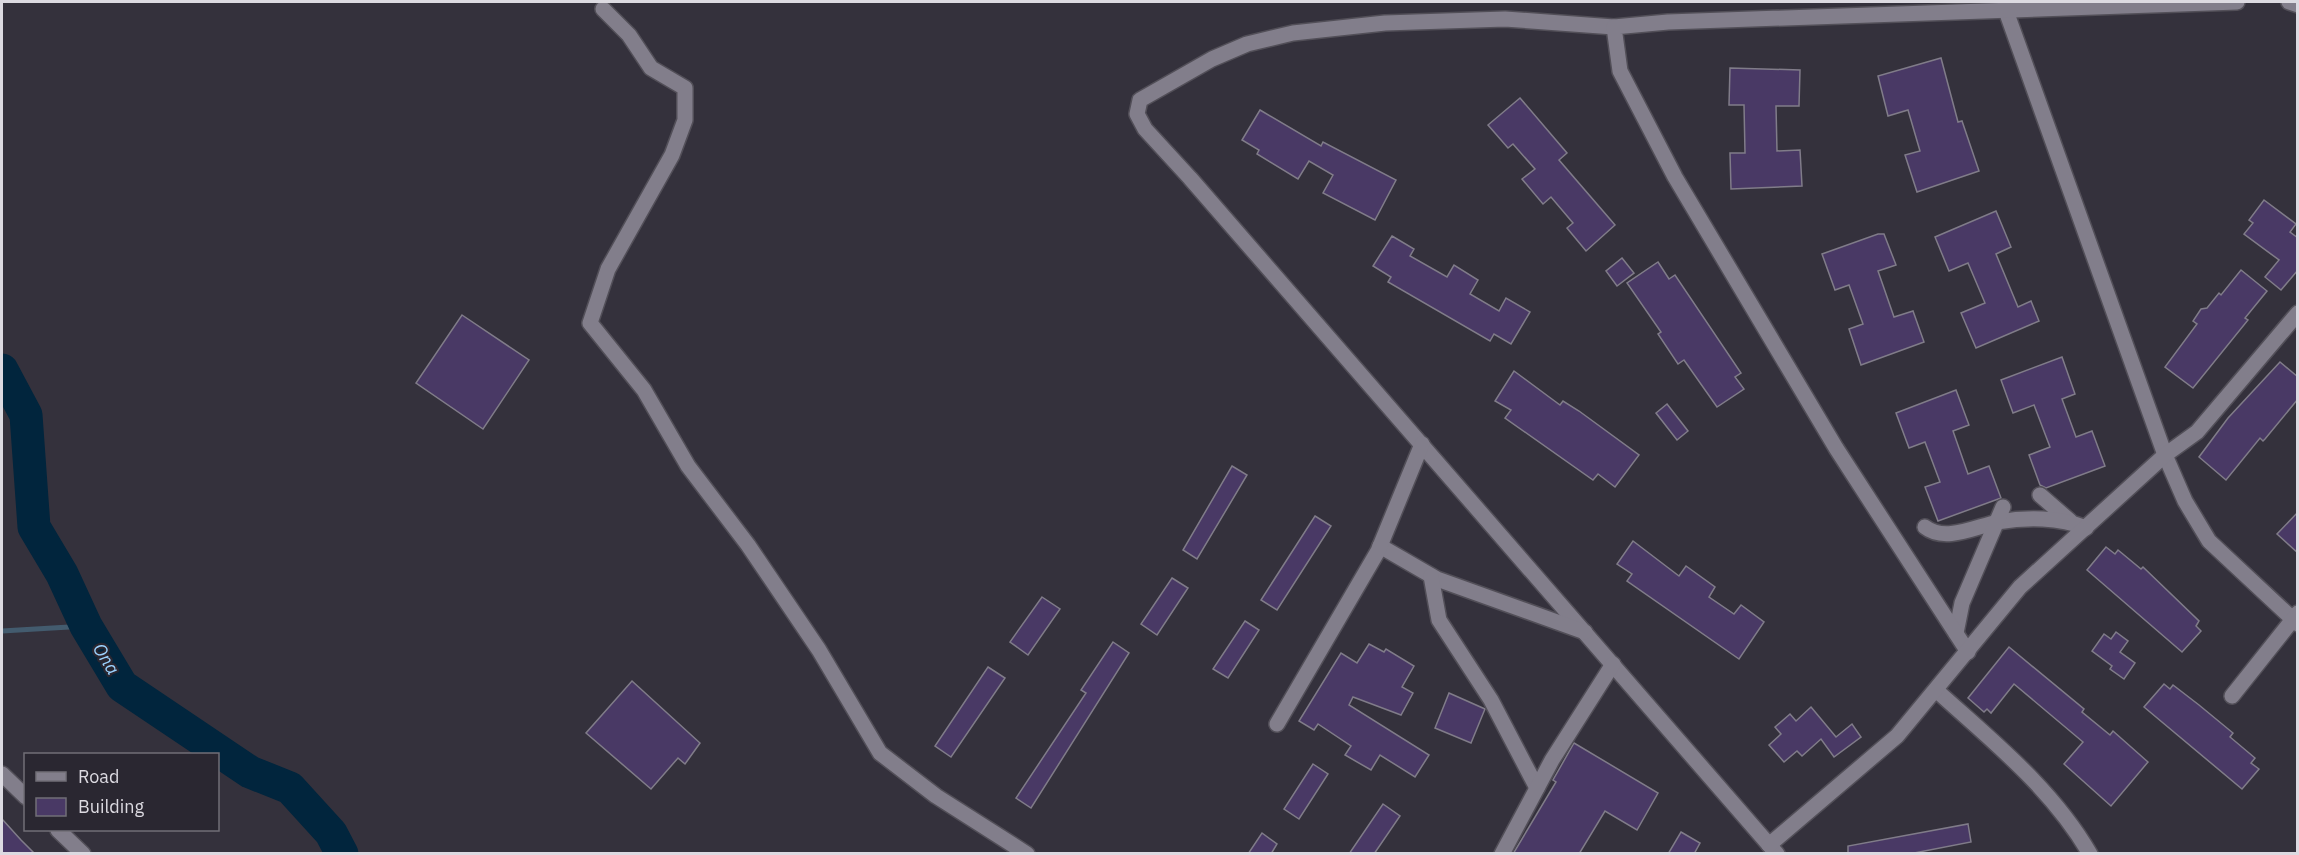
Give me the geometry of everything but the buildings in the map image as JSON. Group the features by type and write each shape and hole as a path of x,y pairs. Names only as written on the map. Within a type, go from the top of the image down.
{"street":[{"path":"2237,2 2005,8 1668,22 1614,27 1505,19 1385,24 1293,33 1248,44 1212,59 1140,100 1137,114 1145,129 1773,849 1897,736 2020,587 2165,455 2197,432 2298,313"},
{"path":"2289,2 2298,4"},
{"path":"2005,8 2165,455 2185,501 2209,541 2296,619 2232,696"},
{"path":"603,9 629,35 651,68 685,88 685,120 672,155 608,269 590,323 644,390 688,466 748,545 819,650 880,753 936,796 1027,854"},
{"path":"1614,27 1620,71 1675,177 1836,448 1968,651"},
{"path":"1277,724 1380,546 1422,444"},
{"path":"2040,495 2070,521 2086,528"},
{"path":"1956,633 1962,603 2004,507"},
{"path":"1925,527 1930,531 1952,533 1996,522 2070,521"},
{"path":"1380,546 1431,576 1480,596 1585,632"},
{"path":"1431,576 1439,620 1491,700 1537,788"},
{"path":"1502,854 1537,788 1613,664"},
{"path":"1936,690 2050,798 2078,833 2090,854"},
{"path":"2,774 24,795"},
{"path":"59,831 83,854"}],"waterway":[{"name":"Ona","path":"2,370 26,415 34,527 62,574 86,626 122,686 250,772 290,788 331,833 342,854"},
{"path":"2,631 86,626"}]}
